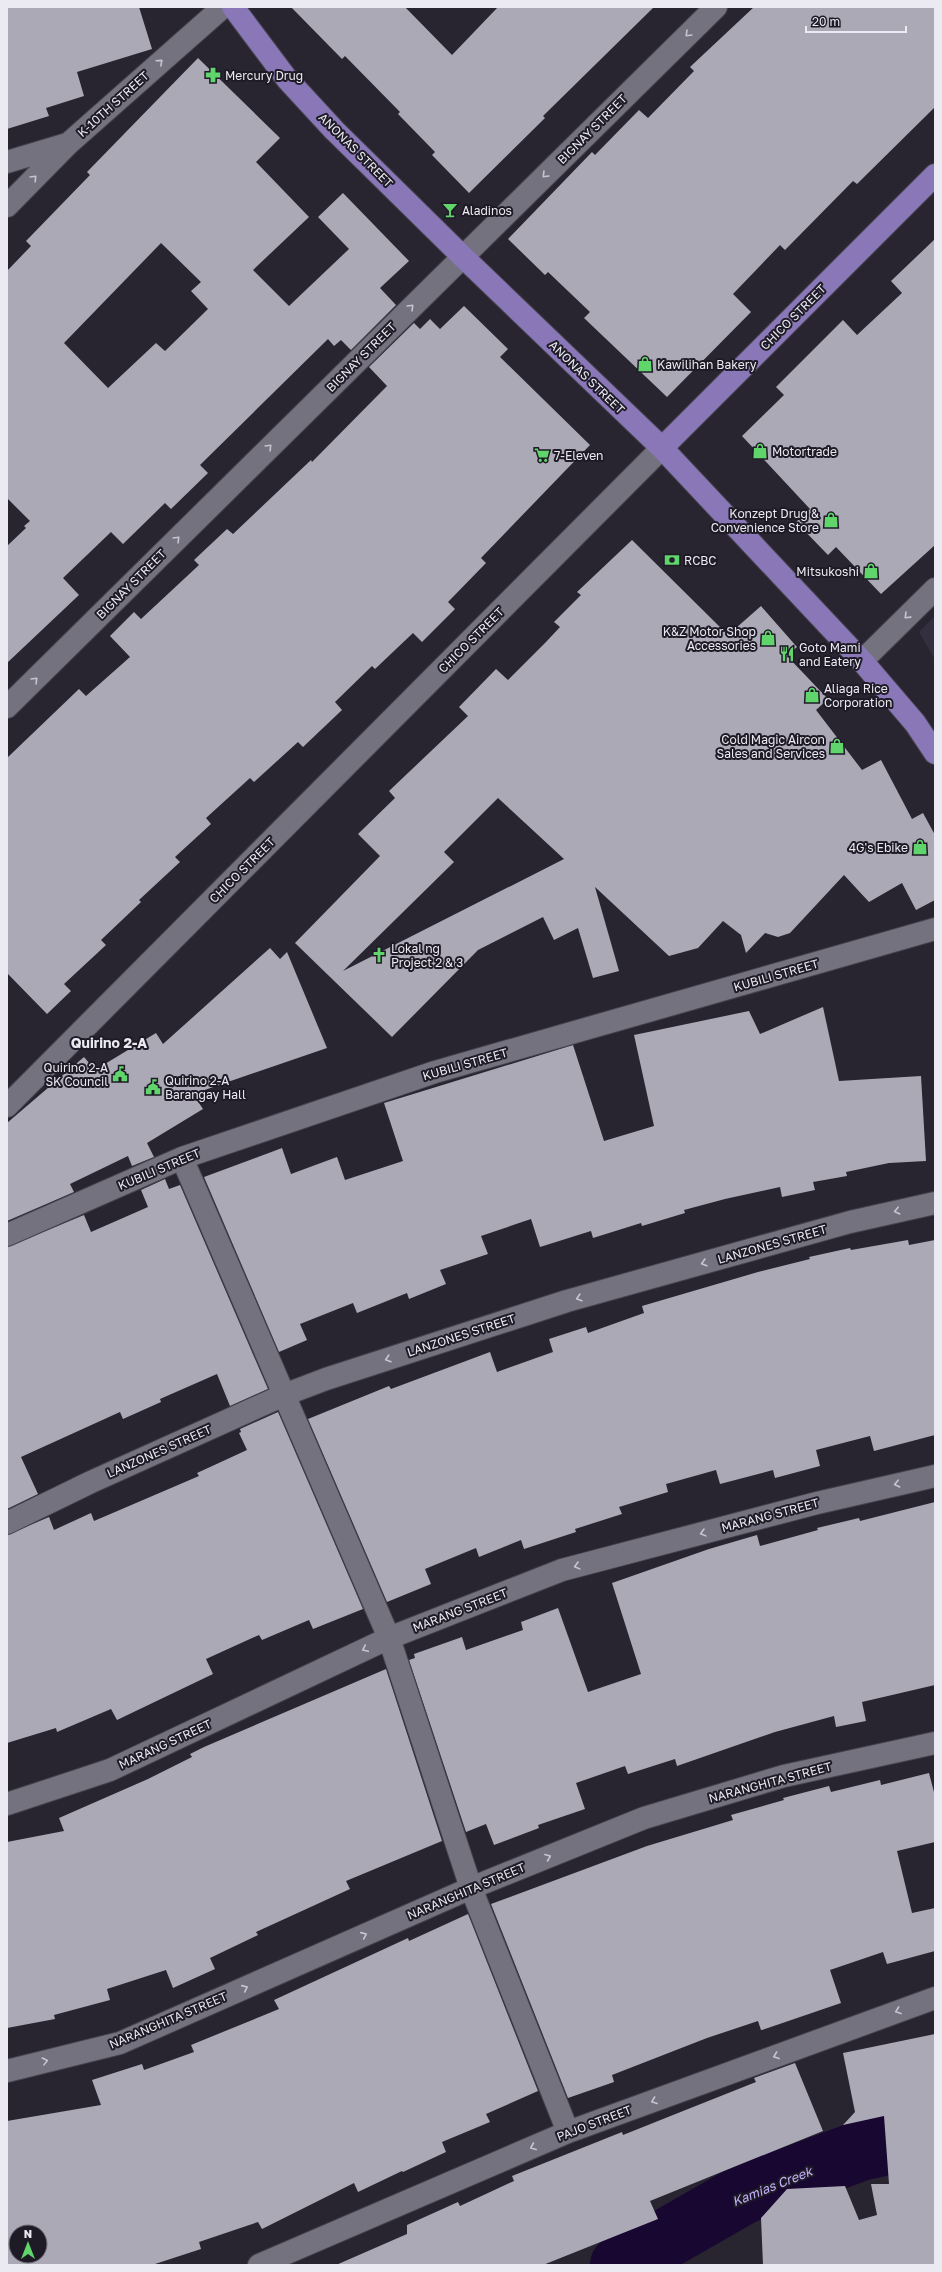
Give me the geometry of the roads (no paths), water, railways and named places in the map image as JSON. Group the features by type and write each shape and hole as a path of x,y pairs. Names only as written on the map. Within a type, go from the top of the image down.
{"main road":[{"name":"ANONAS STREET","path":"233,7 287,79 334,130 462,256 662,448 862,661 915,724 935,753"},
{"name":"CHICO STREET","path":"662,448 935,175"}],"street":[{"name":"K-10TH STREET","path":"7,206 68,144 223,7"},
{"name":"BIGNAY STREET","path":"7,707 462,256 716,7"},
{"path":"7,162 68,144"},
{"name":"CHICO STREET","path":"7,1106 662,448"},
{"path":"862,661 935,589"},
{"name":"KUBILI STREET","path":"7,1235 182,1158 434,1072 935,929"},
{"path":"182,1158 389,1638 471,1888 568,2132"},
{"name":"LANZONES STREET","path":"7,1523 91,1482 284,1395 326,1379 567,1301 850,1222 935,1203"},
{"name":"MARANG STREET","path":"7,1804 110,1770 389,1638 562,1570 817,1503 935,1476"},
{"name":"NARANGHITA STREET","path":"7,2071 120,2043 471,1888 644,1818 784,1776 935,1742"},
{"name":"PAJO STREET","path":"260,2265 568,2132 935,1998"}],"waterway":[{"name":"Kamias Creek","path":"620,2265 744,2194 860,2151 935,2135"}],"place":[{"name":"Mercury Drug","path":"213,75"},
{"name":"Aladinos","path":"450,210"},
{"name":"Kawilihan Bakery","path":"645,364"},
{"name":"Motortrade","path":"760,451"},
{"name":"7-Eleven","path":"542,455"},
{"name":"Konzept Drug & Convenience Store","path":"831,520"},
{"name":"RCBC","path":"672,560"},
{"name":"Mitsukoshi","path":"871,571"},
{"name":"K&Z Motor Shop Accessories","path":"768,638"},
{"name":"Goto Mami and Eatery","path":"787,654"},
{"name":"Aliaga Rice Corporation","path":"812,695"},
{"name":"Cold Magic Aircon Sales and Services","path":"837,746"},
{"name":"4G's Ebike","path":"920,847"},
{"name":"Lokal ng Project 2 & 3","path":"379,955"},
{"name":"Quirino 2-A SK Council","path":"120,1074"},
{"name":"Quirino 2-A Barangay Hall","path":"153,1087"}],"district":[{"name":"Quirino 2-A","path":"109,1042"}]}
